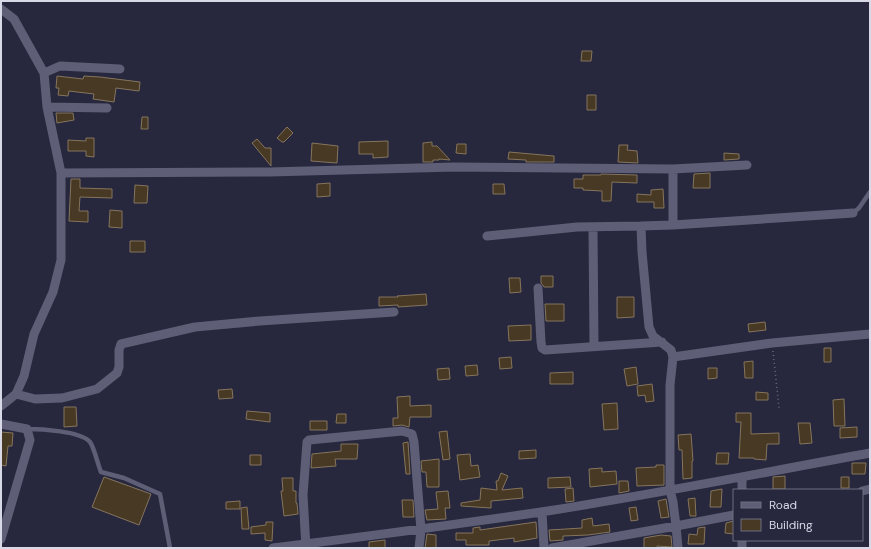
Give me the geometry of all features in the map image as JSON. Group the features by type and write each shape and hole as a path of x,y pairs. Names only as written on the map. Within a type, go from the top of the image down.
{"street":[{"path":"1,9 14,19 44,73 47,107 61,173 61,260 52,292 34,334 24,376 16,394 1,406"},
{"path":"44,73 60,66 120,69"},
{"path":"47,107 107,108"},
{"path":"61,173 209,171 270,172 454,167 673,169 747,165"},
{"path":"673,169 673,225"},
{"path":"488,236 577,227 673,225 853,213"},
{"path":"642,226 642,252 649,327 653,336 671,350 673,357 670,385 670,490 673,502 678,548"},
{"path":"593,227 594,346"},
{"path":"538,288 542,348 545,350 662,342"},
{"path":"16,394 35,399 62,398 97,389 117,373 121,344 195,327 394,312"},
{"path":"673,357 772,343 870,334"},
{"path":"1,424 27,429 30,440 4,517 1,539"},
{"path":"306,546 303,495 307,442 309,440 402,431 412,434 415,454 421,530 419,548"},
{"path":"274,548 306,546 542,512 870,453"},
{"path":"742,477 742,489"},
{"path":"542,512 544,548"},
{"path":"552,548 733,515"}],"lane":[{"path":"853,213 859,208 870,192"},
{"path":"27,429 40,429 79,436 90,442 101,472 124,478 160,494 170,548"}],"path":[{"path":"772,343 779,408"}],"building":[{"path":"582,51 592,51 591,61 581,61"},
{"path":"57,76 83,79 84,76 100,77 140,82 139,91 116,88 114,102 93,99 94,94 69,91 68,96 58,95 59,88 56,88"},
{"path":"587,95 596,95 596,110 587,110"},
{"path":"56,113 73,113 74,120 57,123"},
{"path":"142,117 148,117 148,129 141,129"},
{"path":"287,127 293,133 284,142 282,142 277,138"},
{"path":"86,138 94,138 94,157 86,156 86,151 68,151 68,140 86,141"},
{"path":"257,139 265,148 271,148 271,166 252,143"},
{"path":"388,141 388,157 373,158 373,154 359,154 359,142"},
{"path":"432,142 432,146 437,146 450,160 439,159 433,160 433,162 423,162 423,143"},
{"path":"312,143 338,146 337,163 311,161"},
{"path":"457,144 466,144 466,154 456,153"},
{"path":"619,145 628,145 627,150 637,151 638,163 618,162"},
{"path":"509,152 554,156 554,162 526,162 526,160 508,159"},
{"path":"724,153 739,154 739,159 724,160"},
{"path":"710,173 710,188 693,188 694,174"},
{"path":"583,175 637,175 637,183 612,182 611,201 602,201 602,191 574,188 574,179 583,179"},
{"path":"71,179 80,179 80,188 112,189 112,198 80,197 79,211 88,211 88,222 69,221"},
{"path":"330,183 330,196 317,197 317,184"},
{"path":"493,184 504,184 505,194 493,194"},
{"path":"135,185 148,186 147,203 134,203"},
{"path":"663,189 664,208 654,208 654,202 637,202 637,194 651,195 651,190"},
{"path":"110,210 122,211 122,228 109,227"},
{"path":"130,241 145,241 145,252 130,252"},
{"path":"541,276 553,276 553,287 544,287 541,283"},
{"path":"509,278 520,278 521,292 510,293"},
{"path":"426,294 427,305 398,307 398,305 379,306 379,297 398,297 397,296"},
{"path":"617,297 634,297 634,317 617,318"},
{"path":"545,304 564,304 564,321 546,321"},
{"path":"765,322 766,330 749,332 748,324"},
{"path":"531,325 531,340 509,341 508,326"},
{"path":"824,348 831,348 831,362 824,362"},
{"path":"511,357 512,368 500,369 499,358"},
{"path":"753,361 753,378 745,378 744,362"},
{"path":"477,365 478,375 466,376 465,366"},
{"path":"636,367 638,384 627,386 624,369"},
{"path":"449,368 450,379 438,380 437,369"},
{"path":"708,368 717,368 717,378 708,379"},
{"path":"573,372 573,384 550,384 550,373"},
{"path":"652,384 654,401 646,402 645,395 638,396 637,386"},
{"path":"232,389 233,398 219,399 218,390"},
{"path":"756,392 768,393 768,400 756,400"},
{"path":"410,396 410,406 431,405 431,417 410,417 409,427 402,425 393,426 393,418 398,418 397,397"},
{"path":"844,399 845,426 834,426 833,400"},
{"path":"617,403 618,429 604,430 602,404"},
{"path":"64,407 76,407 77,426 64,427"},
{"path":"247,411 270,413 270,422 246,419"},
{"path":"736,413 751,413 751,434 779,433 779,444 767,444 766,460 739,458 741,422 736,422"},
{"path":"337,414 346,414 346,423 336,423"},
{"path":"310,421 327,421 327,430 310,430"},
{"path":"798,423 810,423 812,443 800,444"},
{"path":"857,427 857,437 840,438 840,428"},
{"path":"447,431 450,459 443,460 439,432"},
{"path":"1,432 13,433 12,446 8,446 6,466 1,465"},
{"path":"691,434 693,461 692,478 683,479 682,450 679,450 678,435"},
{"path":"408,442 410,474 406,474 403,443"},
{"path":"341,444 358,444 357,459 335,459 336,466 311,468 312,454 341,451"},
{"path":"536,450 536,458 519,459 519,451"},
{"path":"717,453 729,453 728,464 716,464"},
{"path":"470,454 471,466 478,465 480,477 460,480 457,455"},
{"path":"250,455 261,455 261,465 250,465"},
{"path":"439,459 439,487 427,487 426,472 422,472 421,461"},
{"path":"852,463 866,463 865,474 852,474"},
{"path":"656,465 664,465 664,485 637,486 636,468 656,467"},
{"path":"602,468 602,472 616,471 617,484 590,487 589,469"},
{"path":"501,473 508,476 502,490 522,488 523,498 491,501 491,508 461,506 461,503 480,500 481,488 497,490 496,481 498,481"},
{"path":"785,476 785,489 773,489 773,477"},
{"path":"104,477 151,494 139,525 92,507"},
{"path":"570,477 571,487 548,488 548,478"},
{"path":"841,477 849,477 849,488 841,488"},
{"path":"282,478 293,478 293,491 296,491 298,514 284,516 281,491 283,491"},
{"path":"619,481 628,481 629,491 619,493"},
{"path":"573,488 574,501 566,502 565,489"},
{"path":"722,489 721,507 710,507 711,491"},
{"path":"448,491 450,508 445,508 446,519 427,520 425,510 438,509 436,492"},
{"path":"695,498 696,516 690,516 688,499"},
{"path":"666,499 669,517 661,518 658,501"},
{"path":"402,500 413,500 414,517 403,517"},
{"path":"240,501 240,509 226,509 226,502"},
{"path":"247,507 249,529 242,529 241,508"},
{"path":"636,507 638,520 631,521 629,508"},
{"path":"592,518 593,526 609,524 610,532 563,536 563,540 550,541 549,530 582,528 582,520"},
{"path":"733,521 733,534 725,533 726,523"},
{"path":"266,522 273,522 272,541 265,540 265,533 251,534 251,527 266,525"},
{"path":"536,522 537,538 514,542 514,538 489,541 489,545 466,545 466,540 456,540 456,533 473,533 473,528 480,527 480,530"},
{"path":"705,527 704,544 688,544 689,534 697,535 698,528"},
{"path":"427,534 436,535 436,548 425,548"},
{"path":"661,535 671,536 672,547 657,546 657,548 644,548 644,538"},
{"path":"385,540 385,548 369,548 369,542"}]}
